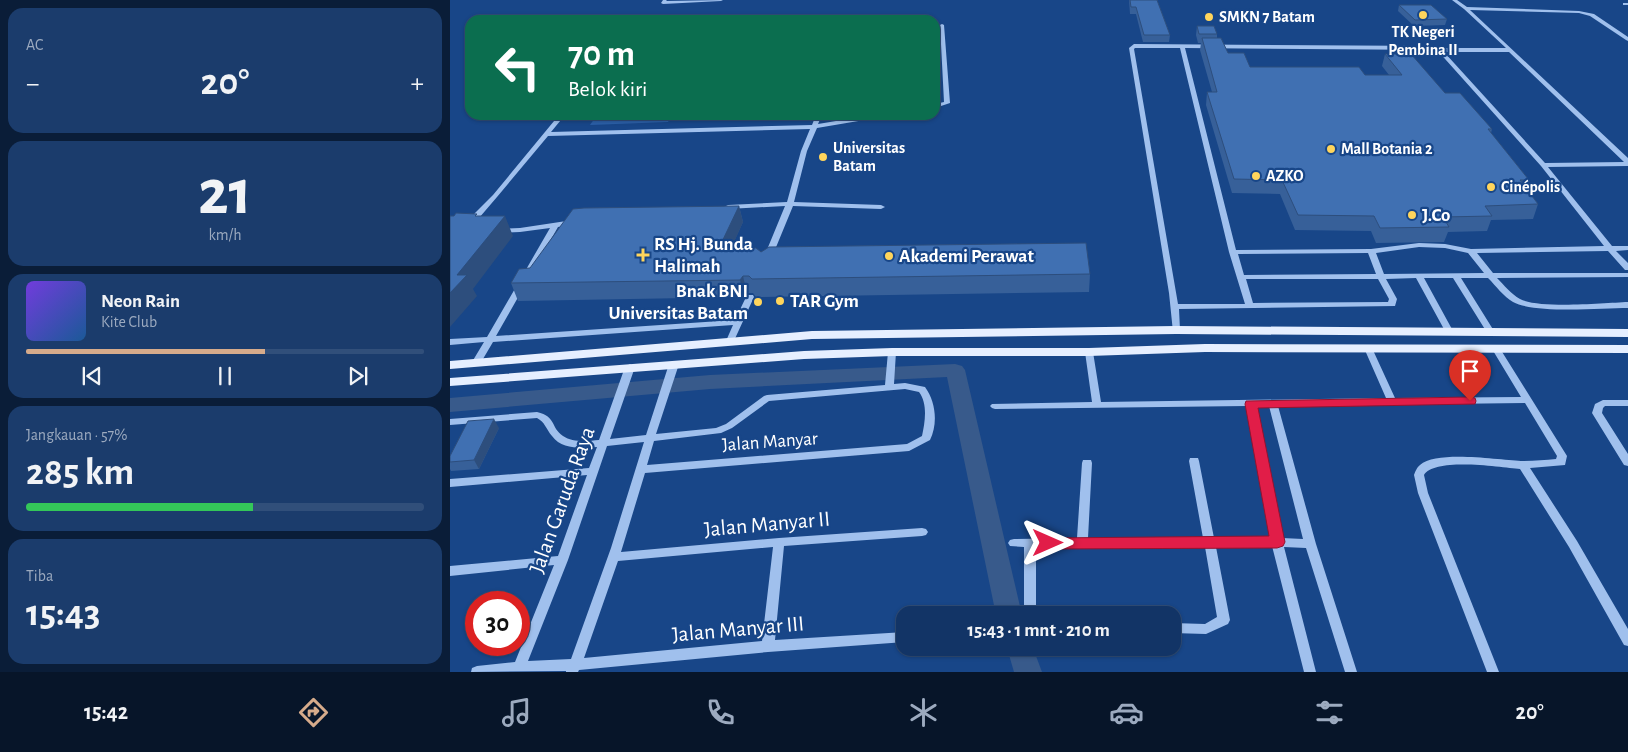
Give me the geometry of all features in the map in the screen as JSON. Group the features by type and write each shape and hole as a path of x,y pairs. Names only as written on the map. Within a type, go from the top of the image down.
{"main road":[{"path":"450,365 730,341 812,336 1176,330 1628,333"},
{"path":"990,333 990,351"},
{"path":"450,382 804,355 891,358 990,351 1089,352 1205,348 1628,349"}],"street":[{"path":"665,0 663,3 721,0"},
{"path":"1454,0 1466,8 1628,163"},
{"path":"1466,8 1579,12 1592,15 1628,39"},
{"path":"940,105 947,104 942,25"},
{"path":"1176,330 1174,307 1131,49 1134,46 1143,44 1510,50"},
{"path":"1182,46 1233,252 1250,306"},
{"path":"1440,50 1543,165 1608,247 1628,268"},
{"path":"473,231 468,228 470,222 495,196 558,120"},
{"path":"766,265 790,204 804,151 817,120"},
{"path":"547,134 814,127 854,120"},
{"path":"1543,165 1628,163"},
{"path":"722,208 790,204 881,208"},
{"path":"490,232 520,230 582,220"},
{"path":"477,362 555,225"},
{"path":"1233,252 1371,251 1419,245 1445,246 1471,251 1628,248"},
{"path":"1174,307 1392,304 1393,299 1371,251"},
{"path":"1471,251 1490,275 1517,301 1535,305 1628,305"},
{"path":"1240,277 1628,275"},
{"path":"1419,276 1449,331"},
{"path":"1456,276 1490,331"},
{"path":"730,341 750,297"},
{"path":"450,342 739,322"},
{"path":"1368,348 1392,402"},
{"path":"1493,672 1423,493 1419,475 1424,467 1429,464 1447,461 1523,464 1561,462 1562,456 1496,349"},
{"path":"1089,352 1097,404"},
{"path":"450,422 544,416 548,419 555,436 576,444 717,431 730,426 767,398 890,382 891,358"},
{"path":"573,668 615,557 674,364"},
{"name":"Jalan Garuda Raya","path":"518,670 562,560 630,367"},
{"name":"Jalan Manyar","path":"642,469 900,449 919,443 926,438 930,424 927,398 922,389 890,382"},
{"path":"995,406 1527,400"},
{"path":"1628,403 1603,403 1598,406 1597,414 1628,462"},
{"path":"1251,404 1277,542 1310,672"},
{"path":"1273,404 1310,544 1350,672"},
{"path":"1181,628 1206,629 1224,620 1194,461"},
{"path":"1082,543 1087,463"},
{"path":"1523,464 1573,544 1628,641"},
{"path":"450,483 594,471"},
{"name":"Jalan Manyar II","path":"615,557 779,542 922,532"},
{"path":"768,646 779,542"},
{"path":"1014,543 1277,542 1310,544"},
{"path":"1030,544 1030,606"},
{"path":"450,571 562,560"},
{"name":"Jalan Manyar III","path":"477,672 518,670 547,665 573,668 768,646 896,638"}],"shaded area":[{"path":"594,120 669,120 668,122 590,125"}],"building":[{"path":"1130,0 1157,0 1170,35 1144,35 1136,7 1131,7"},
{"path":"1399,5 1431,5 1447,19 1415,20"},
{"path":"1197,26 1214,26 1217,34 1199,34"},
{"name":"Mall Botania 2","path":"1202,38 1221,38 1228,53 1244,53 1250,67 1359,67 1365,75 1402,75 1385,54 1411,54 1445,93 1460,93 1492,129 1488,129 1529,180 1520,180 1538,204 1485,206 1492,216 1443,217 1449,227 1380,228 1374,216 1298,215 1282,180 1234,179 1207,92 1217,92"},
{"path":"739,206 719,248 756,248 761,252 769,247 1086,243 1090,274 752,279 749,276 743,276 740,280 511,283 519,269 530,268 573,209"},
{"path":"456,213 477,214 475,216 505,216 457,275 467,275 450,293 450,216 454,216"},
{"path":"494,419 474,460 450,462 450,456 468,421"}],"waterway":[{"path":"450,405 710,382 955,370 1007,606"},
{"path":"1023,656 1028,672"}],"place":[{"name":"TK Negeri Pembina II","path":"1423,15"},
{"name":"SMKN 7 Batam","path":"1209,17"},
{"name":"Mall Botania 2","path":"1331,149"},
{"name":"Universitas Batam","path":"823,157"},
{"name":"AZKO","path":"1256,176"},
{"name":"Cinépolis","path":"1491,187"},
{"name":"J.Co","path":"1412,215"},
{"name":"RS Hj. Bunda Halimah","path":"643,255"},
{"name":"Akademi Perawat","path":"889,256"},
{"name":"TAR Gym","path":"780,301"},
{"name":"Bnak BNI Universitas Batam","path":"758,302"}],"route":[{"path":"1048,543 1277,542 1251,404 1470,401"}]}
